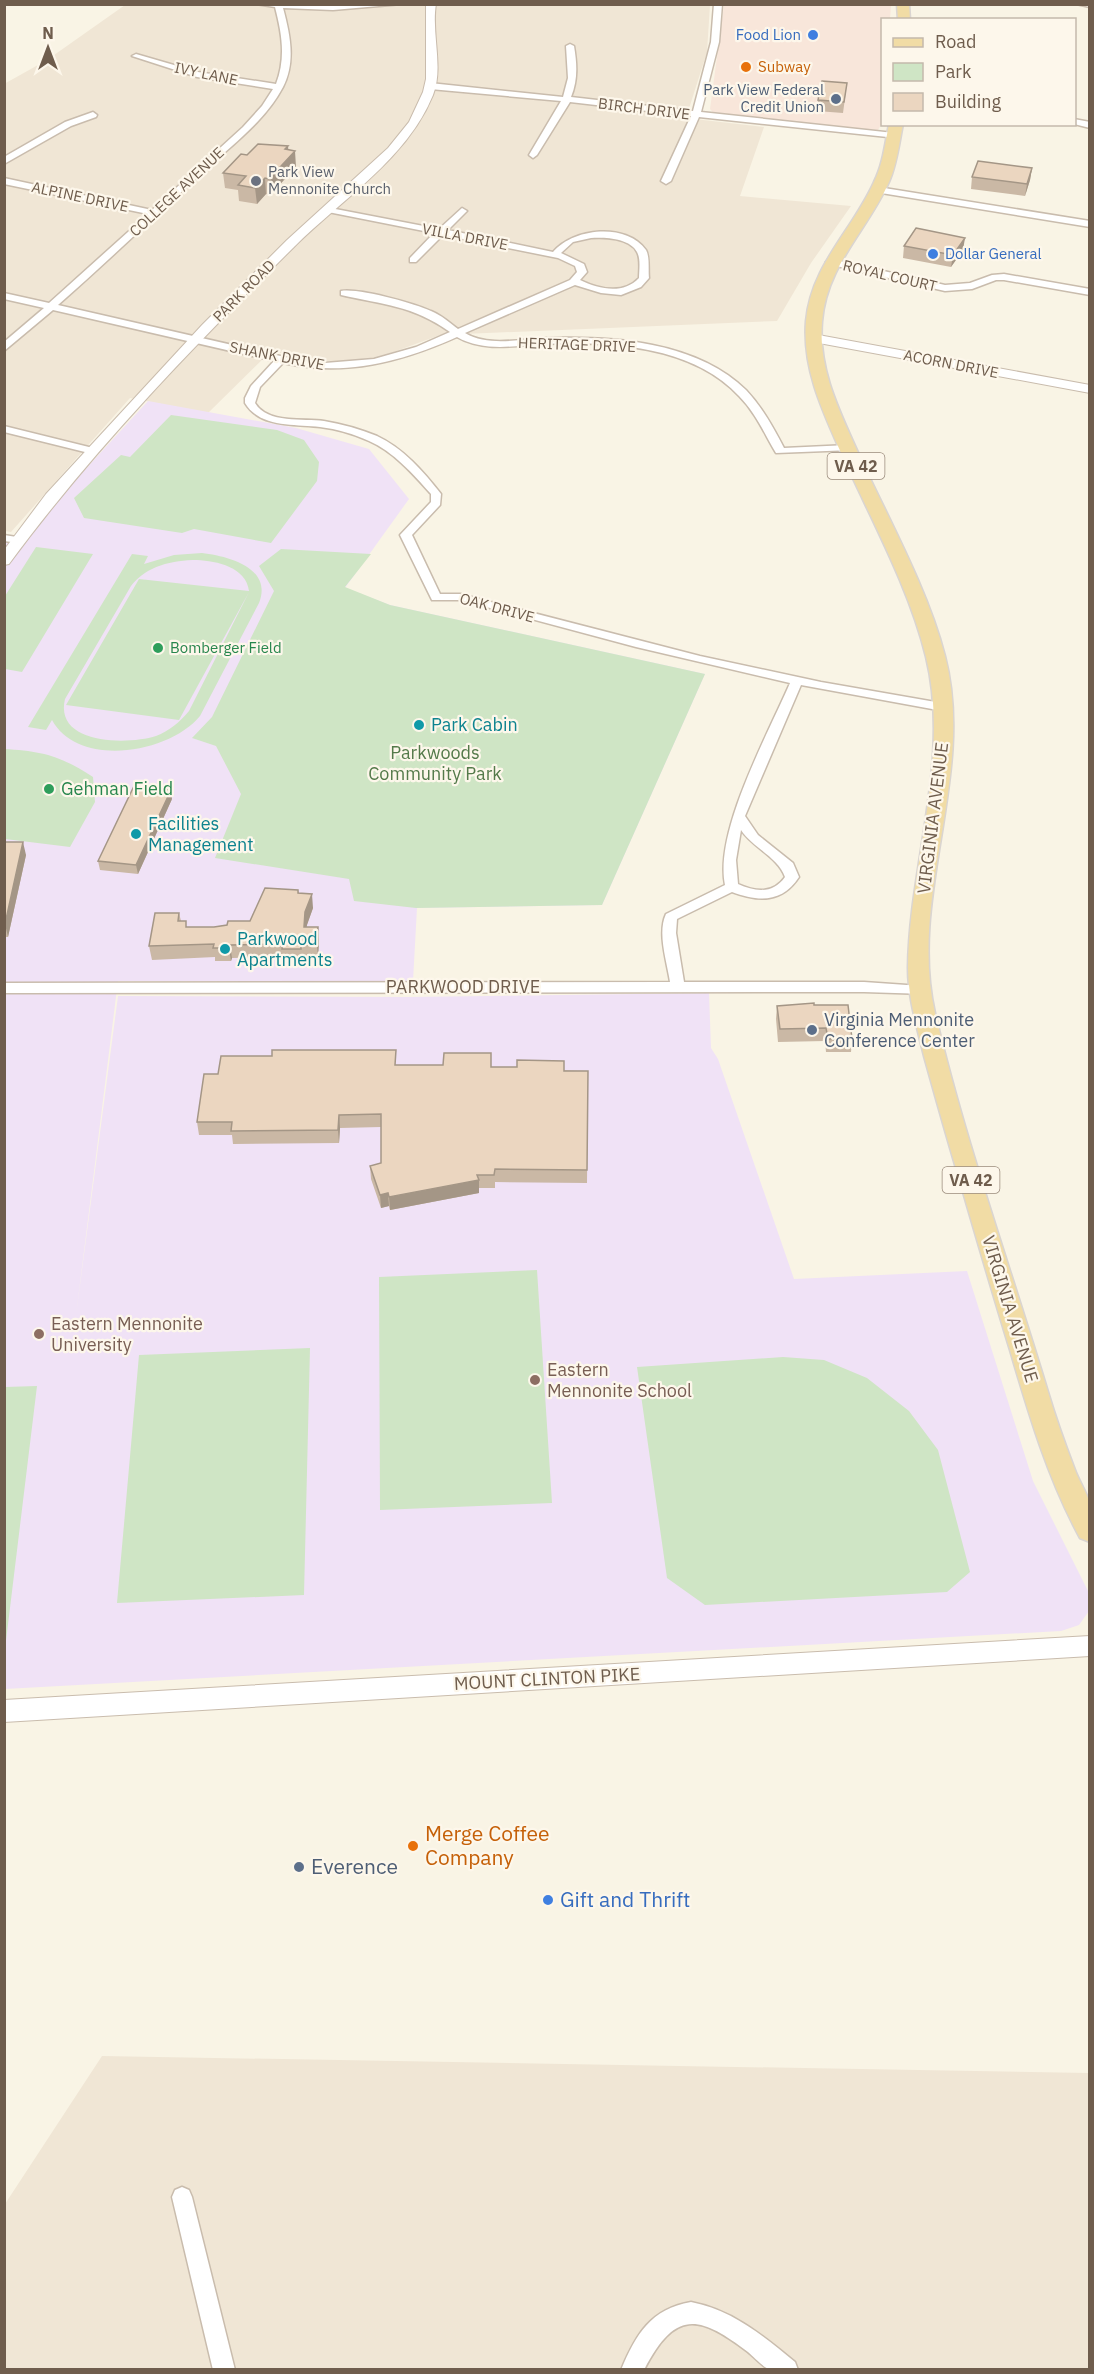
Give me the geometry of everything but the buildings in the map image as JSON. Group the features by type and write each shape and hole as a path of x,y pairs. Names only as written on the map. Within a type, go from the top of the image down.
{"main road":[{"name":"VIRGINIA AVENUE","path":"895,130 889,164 878,190 831,262 817,301 813,338 819,379 927,627 939,669 943,707 941,778 921,909 921,990 928,1030 950,1110 1047,1432 1074,1501 1089,1530"}],"street":[{"path":"260,4 333,8 398,4"},
{"name":"PARK ROAD","path":"4,561 12,539 93,451 291,243 403,137 417,120 430,86 429,15 431,4"},
{"path":"666,181 697,116 711,64 718,4"},
{"path":"1080,4 1089,5"},
{"name":"COLLEGE AVENUE","path":"4,348 155,213 248,125 279,87 285,70 288,48 278,5"},
{"path":"533,155 567,99 575,71 570,46"},
{"name":"IVY LANE","path":"136,56 197,74 279,87"},
{"name":"BIRCH DRIVE","path":"430,86 567,99 697,116 895,130"},
{"path":"4,161 68,124 93,115"},
{"name":"ALPINE DRIVE","path":"4,181 155,213"},
{"path":"878,190 1089,224"},
{"name":"VILLA DRIVE","path":"328,209 555,255 580,265 581,275 574,281"},
{"path":"413,260 462,212"},
{"path":"555,255 570,240 594,235 628,241 644,253 644,278 632,288 602,291 574,281"},
{"name":"ROYAL COURT","path":"831,262 945,288 972,286 994,277 1004,277 1089,292"},
{"name":"SHANK DRIVE","path":"4,296 281,359 328,367 368,364 404,356 574,281"},
{"name":"HERITAGE DRIVE","path":"344,293 416,309 480,342 588,342 639,346 678,356 717,372 740,388 759,411 780,451 848,448"},
{"name":"ACORN DRIVE","path":"813,338 1089,389"},
{"name":"OAK DRIVE","path":"281,359 251,394 250,403 255,410 268,417 329,426 380,440 398,452 436,494 436,503 406,535 436,598 460,597 624,643 796,682 943,707"},
{"path":"4,429 93,451"},
{"path":"732,887 728,859 739,816 796,682"},
{"path":"678,987 669,933 671,917 732,887 753,896 774,895 786,887 792,877 788,866 753,838 739,816"},
{"name":"PARKWOOD DRIVE","path":"4,988 864,987 921,990"},
{"name":"MOUNT CLINTON PIKE","path":"4,1711 1089,1646"},
{"path":"182,2197 224,2370"},
{"path":"632,2370 652,2336 666,2320 686,2313 699,2312 723,2321 787,2370"}],"shaded area":[{"path":"125,5 710,5 707,52 686,118 764,127 740,196 851,206 811,263 777,321 440,335 369,361 317,361 271,351 208,413 130,398 11,532 5,531 4,84 47,60"},
{"path":"724,5 891,5 890,18 881,18 881,125 878,130 716,116 710,109"},
{"name":"Eastern Mennonite School","path":"148,401 296,428 369,449 409,499 345,588 390,605 705,674 602,905 417,908 413,981 118,981 76,1315 118,996 409,997 709,993 711,1048 718,1059 794,1279 967,1271 1033,1481 1089,1593 1089,1611 1079,1625 1061,1631 5,1689 5,542 24,544 48,510"},
{"path":"102,2056 1089,2073 1089,2369 5,2370 5,2204"}],"green space":[{"path":"171,415 277,430 304,440 319,462 317,481 271,543 194,529 182,533 84,518 74,498 121,455 130,457"},
{"path":"36,547 93,554 22,672 5,669 5,596"},
{"name":"Parkwoods Community Park","path":"281,549 371,554 345,587 390,605 705,674 602,905 416,908 354,901 349,879 215,858 241,794 216,746 192,738 212,717 274,591 259,566"},
{"name":"Bomberger Field","path":"202,553 235,561 254,573 260,581 262,591 259,603 200,716 186,729 168,739 125,750 103,750 82,745 65,735 52,720 46,730 28,727 132,554 148,556 144,564 174,555","holes":["179,561 205,561 221,564 237,571 247,583 249,591 139,579 66,705 179,720 249,592 189,711 178,722 165,732 144,739 96,738 82,733 71,725 65,714 65,699 131,586 137,579 152,569"]},
{"name":"Gehman Field","path":"4,749 29,751 61,759 93,777 95,802 70,847 5,839"},
{"path":"537,1270 552,1503 380,1510 379,1277"},
{"path":"310,1348 304,1595 117,1603 139,1355"},
{"path":"783,1357 824,1360 867,1378 909,1411 938,1450 970,1572 947,1592 705,1605 667,1578 637,1367"},
{"path":"37,1386 5,1649 5,1387"}],"place":[{"name":"Food Lion","path":"813,35"},
{"name":"Subway","path":"746,67"},
{"name":"Park View Federal Credit Union","path":"836,99"},
{"name":"Park View Mennonite Church","path":"256,181"},
{"name":"Dollar General","path":"933,254"},
{"name":"Bomberger Field","path":"158,648"},
{"name":"Park Cabin","path":"419,725"},
{"name":"Gehman Field","path":"49,789"},
{"name":"Facilities Management","path":"136,834"},
{"name":"Parkwood Apartments","path":"225,949"},
{"name":"Virginia Mennonite Conference Center","path":"812,1030"},
{"name":"Eastern Mennonite University","path":"39,1334"},
{"name":"Eastern Mennonite School","path":"535,1380"},
{"name":"Merge Coffee Company","path":"413,1846"},
{"name":"Everence","path":"299,1867"},
{"name":"Gift and Thrift","path":"548,1900"}]}
